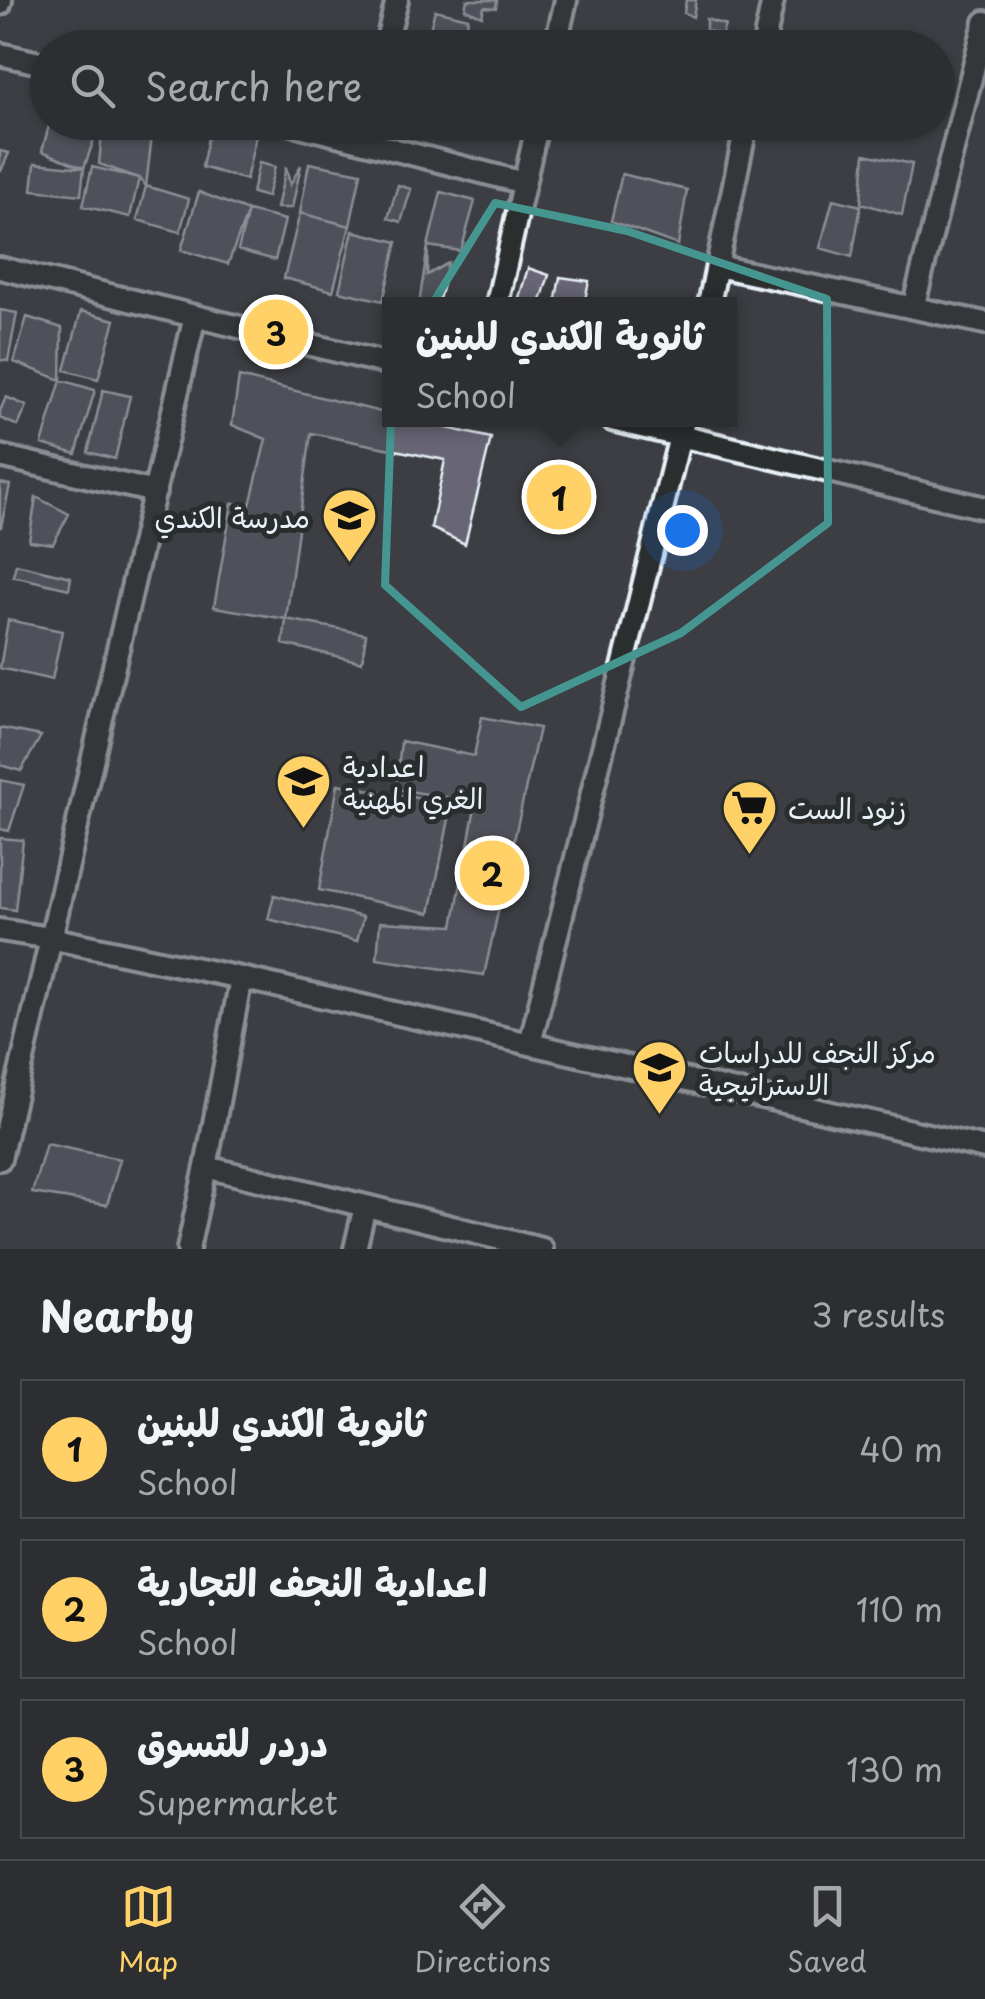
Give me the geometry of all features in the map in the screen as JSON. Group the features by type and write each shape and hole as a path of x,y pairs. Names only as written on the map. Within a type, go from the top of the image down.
{"street":[{"path":"390,30 397,0"},
{"path":"559,30 566,0"},
{"path":"767,30 773,0"},
{"path":"913,308 985,22"},
{"path":"0,54 30,61"},
{"path":"388,140 524,183"},
{"path":"499,297 534,140"},
{"path":"710,297 743,140"},
{"path":"717,266 985,323"},
{"path":"0,268 382,362"},
{"path":"0,1158 6,1109 50,938 195,316"},
{"path":"530,1044 682,428 985,508"},
{"path":"0,456 155,492"},
{"path":"0,930 242,978 985,1148"},
{"path":"188,1249 242,978"},
{"path":"206,1167 542,1249"},
{"path":"355,1249 365,1206"}],"highlighted area":[{"path":"495,203 627,231 827,299 828,523 681,633 521,707 385,585 393,367"}],"building":[{"path":"467,0 497,0 496,8 484,7 482,16 465,9"},
{"path":"686,0 696,0 693,17 684,13"},
{"path":"435,10 468,18 466,30 430,30"},
{"path":"706,19 725,25 724,30 706,30"},
{"path":"45,140 94,140 84,168 42,151"},
{"path":"101,140 151,140 146,186 139,178 99,164"},
{"path":"207,140 255,140 246,180 202,167"},
{"path":"0,151 9,153 1,171 0,171"},
{"path":"865,154 912,164 902,215 861,203"},
{"path":"35,163 84,168 81,195 32,190"},
{"path":"259,163 275,167 267,197 252,193"},
{"path":"309,163 361,173 350,226 300,213"},
{"path":"301,165 292,208 277,208 286,167 290,185"},
{"path":"92,167 139,178 130,217 83,206"},
{"path":"622,174 687,190 678,245 611,221"},
{"path":"398,185 411,189 401,222 388,218"},
{"path":"146,186 189,199 180,232 137,220"},
{"path":"199,192 248,211 228,264 181,250"},
{"path":"441,192 475,201 461,251 428,246"},
{"path":"833,199 861,206 852,257 820,248"},
{"path":"248,211 285,220 275,260 238,250"},
{"path":"300,213 350,226 333,291 284,278"},
{"path":"353,231 397,242 382,301 339,291"},
{"path":"428,246 427,275 448,263 440,297 420,297"},
{"path":"528,268 549,275 542,297 519,297"},
{"path":"560,277 589,281 586,297 556,297"},
{"path":"0,310 17,313 8,361 0,360"},
{"path":"81,311 115,320 98,379 65,370"},
{"path":"27,317 62,328 61,380 14,362"},
{"path":"239,377 382,412 382,427 443,427 491,438 465,544 431,528 445,460 311,433 286,619 214,607 232,503 250,505 266,439 232,425"},
{"path":"61,380 95,390 76,454 42,444"},
{"path":"103,390 130,396 115,459 88,452"},
{"path":"6,397 27,406 18,426 0,418"},
{"path":"0,483 10,485 1,527 0,527"},
{"path":"36,497 69,514 53,544 29,541"},
{"path":"16,564 71,577 69,589 13,576"},
{"path":"286,619 366,634 362,662 283,644"},
{"path":"8,620 62,631 52,680 0,668"},
{"path":"482,717 539,728 484,975 377,959 380,922 453,926 476,802 396,789 401,741 474,756"},
{"path":"0,728 41,736 21,771 0,765"},
{"path":"0,780 24,785 9,831 0,829"},
{"path":"338,784 452,804 430,913 319,890"},
{"path":"0,838 23,840 15,910 0,908"},
{"path":"274,895 363,917 357,941 268,919"},
{"path":"46,1144 120,1159 107,1205 32,1193"}],"place":[{"name":"دردر للتسوق","path":"276,332"},
{"name":"ثانوية الكندي للبنين","path":"559,497"},
{"name":"مدرسة الكندي","path":"349,565"},
{"name":"اعدادية الغري المهنية","path":"304,830"},
{"name":"زنود الست","path":"749,856"},
{"name":"اعدادية النجف التجارية","path":"492,873"},
{"name":"مركز النجف للدراسات الاستراتيجية","path":"660,1116"}]}
